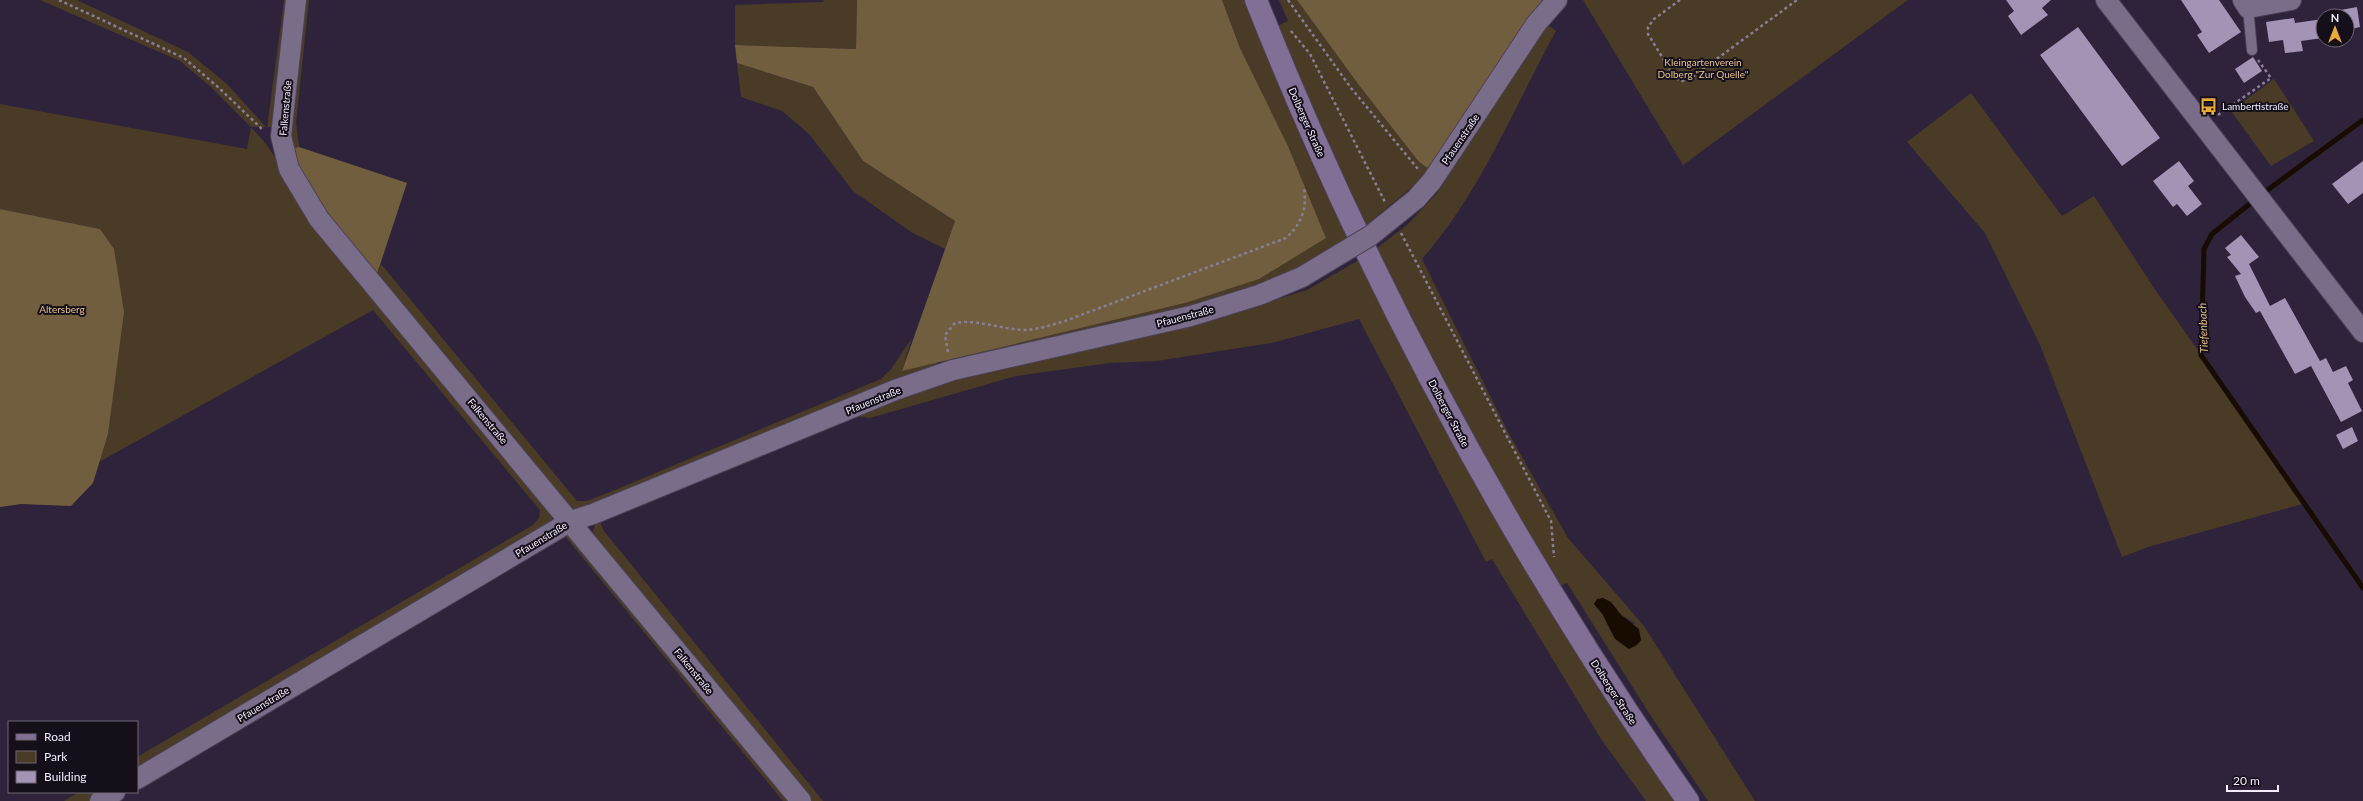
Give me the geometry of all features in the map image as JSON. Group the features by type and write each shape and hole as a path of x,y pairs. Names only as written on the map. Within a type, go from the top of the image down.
{"main road":[{"name":"Dolberger Straße","path":"1256,0 1310,130 1394,306 1455,425 1547,586 1634,724 1688,801"}],"street":[{"name":"Falkenstraße","path":"296,0 283,117 283,150 299,189 319,219 571,521 800,801"},
{"name":"Pfauenstraße","path":"138,778 571,521 593,514 895,390 953,370 1191,316 1259,295 1302,277 1370,236 1416,199 1432,181 1536,24 1558,0"},
{"path":"2106,0 2363,332"},
{"path":"2245,4 2290,0"},
{"path":"100,801 113,793"}],"lane":[{"path":"2245,4 2252,50"}],"path":[{"path":"58,0 184,58 218,87 283,150"},
{"path":"1288,0 1352,88 1414,166 1432,181"},
{"path":"1680,0 1654,19 1648,26 1648,34 1675,78 1682,81 1692,77 1797,0"},
{"path":"1286,26 1310,54 1387,206"},
{"path":"2204,125 2271,78 2252,50"},
{"path":"953,370 946,335 955,323 972,322 1022,330 1038,329 1065,321 1286,238 1297,228 1304,214 1306,200 1304,187"},
{"path":"1398,226 1551,521 1556,562"}],"green space":[{"path":"40,0 77,0 188,52 227,84 266,127 251,127 211,87 180,61"},
{"path":"284,0 293,0 272,127 267,127"},
{"path":"303,0 309,0 296,123 299,147 290,149 288,124"},
{"path":"824,0 857,0 856,49 735,45 735,5 823,2"},
{"path":"857,0 1222,0 1240,48 1288,146 1326,238 1259,279 1185,303 902,371 955,221 863,161 813,87 737,63 735,45 856,49"},
{"path":"1222,0 1245,0 1308,155 1348,239 1297,269 1219,302 968,360 963,356 1185,303 1326,238 1288,146 1240,48"},
{"path":"1279,0 1297,0 1358,84 1419,162 1432,171 1366,225 1319,127 1277,26 1288,21"},
{"path":"1297,0 1548,0 1432,171 1419,162 1358,84"},
{"name":"Kleingartenverein Dolberg \"Zur Quelle\"","path":"1583,0 1908,0 1683,165"},
{"path":"1547,24 1556,31 1479,178 1443,233 1422,259 1509,434 1568,538 1644,626 1755,801 1708,801 1649,713 1567,583 1558,587 1464,420 1377,248 1407,225 1438,192 1537,34","holes":["1611,602 1621,615 1635,623 1615,639 1603,615"]},
{"path":"737,63 813,87 863,161 955,221 945,249 911,232 853,191 809,134 782,111 741,97"},
{"path":"2274,79 2314,141 2271,166 2231,111"},
{"path":"1971,93 2062,216 2094,196 2156,291 2306,503 2148,547 2122,557 2040,345 1985,233 1907,142"},
{"path":"0,104 247,149 251,127 267,145 283,170 553,515 551,523 138,773 138,756 533,525 539,518 540,510 373,310 99,462 108,434 113,387 100,229 0,209"},
{"path":"299,147 407,183 376,277 324,215 290,149"},
{"name":"Altersberg","path":"0,209 100,229 114,249 124,312 108,434 93,483 71,506 21,504 0,507"},
{"path":"1359,260 1430,400 1507,537 1588,671 1676,801 1646,801 1601,739 1492,559 1486,562 1359,319 1276,342 1157,361 1109,363 1016,376 870,418 849,415 923,387 1194,324 1307,290"},
{"path":"381,264 577,501 587,501 610,492 881,379 891,369 912,338 902,371 938,362 934,367 582,510 572,509 561,500 376,277"},
{"path":"642,503 600,522 604,531 823,801 806,801 592,535 596,521"},
{"path":"564,535 574,536 794,801 783,801"},
{"path":"77,793 104,793 91,801 64,801"}],"shaded area":[{"path":"1603,598 1611,602 1621,615 1639,629 1641,640 1637,645 1629,649 1615,639 1603,615 1594,604 1597,599"}],"building":[{"path":"2006,0 2051,0 2042,8 2048,15 2021,35 2008,16 2014,11"},
{"path":"2181,0 2219,0 2241,32 2209,53 2197,35 2202,32"},
{"path":"2357,7 2360,27 2355,28 2355,8 2352,8"},
{"path":"2294,18 2295,23 2315,20 2315,39 2301,41 2303,51 2285,53 2283,40 2269,42 2266,22"},
{"path":"2078,27 2160,138 2122,166 2040,55"},
{"path":"2253,57 2262,71 2244,83 2235,69"},
{"path":"2179,161 2194,181 2188,186 2202,204 2187,216 2177,204 2173,207 2153,181"},
{"path":"2363,161 2363,193 2348,204 2332,184"},
{"path":"2241,235 2259,257 2249,264 2270,306 2285,298 2320,361 2326,358 2333,372 2346,366 2353,380 2348,383 2362,411 2341,422 2311,366 2295,374 2260,311 2256,313 2245,297 2235,276 2241,274 2227,257 2231,255 2225,248"},
{"path":"2352,427 2358,441 2343,449 2336,435"}],"waterway":[{"name":"Tiefenbach","path":"2262,194 2363,120"},
{"name":"Tiefenbach","path":"2256,199 2212,234 2204,249 2201,355 2363,588"}],"place":[{"name":"Lambertistraße","path":"2209,106"}]}
